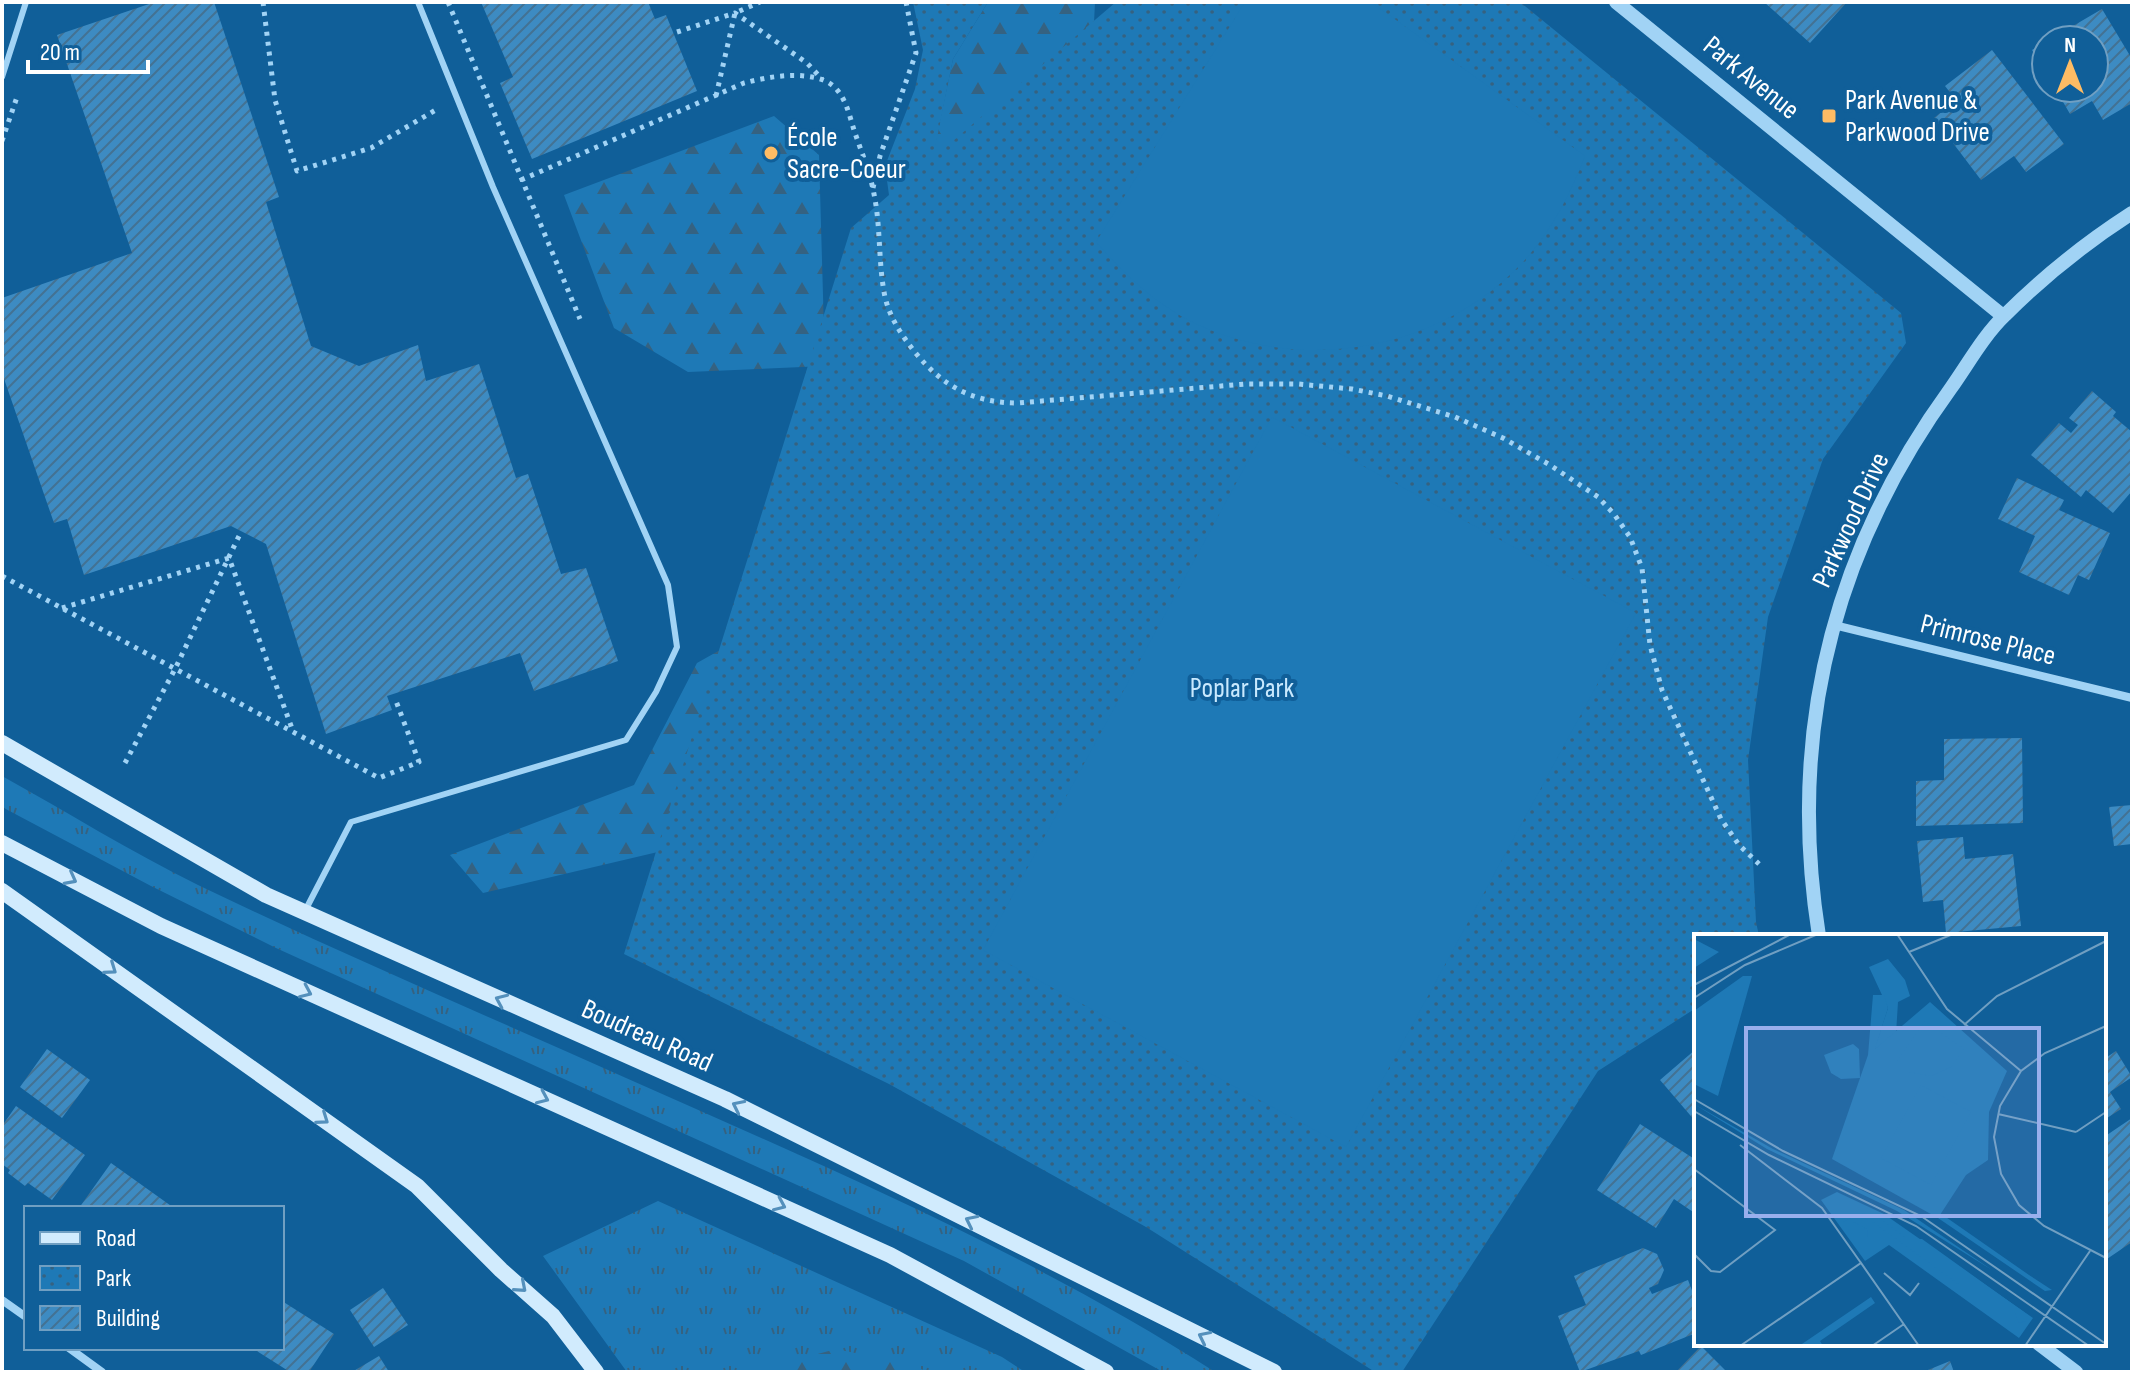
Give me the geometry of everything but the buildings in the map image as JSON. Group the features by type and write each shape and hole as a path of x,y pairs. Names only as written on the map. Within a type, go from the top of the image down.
{"main road":[{"name":"Boudreau Road","path":"2,743 266,895 725,1099 1274,1372"},
{"path":"2,843 161,926 890,1255 1106,1372"},
{"path":"2,891 417,1186 501,1270 553,1316 596,1372"}],"street":[{"name":"Park Avenue","path":"1616,2 2003,316"},
{"name":"Parkwood Drive","path":"1819,934 1809,853 1811,742 1833,625 1853,566 1878,510 1930,417 2003,316 2091,239 2132,213"},
{"name":"Primrose Place","path":"1833,625 2132,698"},
{"path":"2,1300 24,1316"},
{"path":"2042,1346 2076,1372"},
{"path":"72,1350 102,1372"}],"lane":[{"path":"2,77 26,2"},
{"path":"304,912 351,822 626,740 656,692 677,647 668,585 493,187 418,2"}],"path":[{"path":"263,2 275,100 297,171 371,148 421,117 485,91"},
{"path":"448,2 584,326"},
{"path":"677,32 760,2"},
{"path":"873,189 880,156 916,53 906,2"},
{"path":"735,13 807,63 844,97 873,189 883,281 893,318 928,368 964,394 992,402 1018,403 1245,384 1298,384 1352,389 1421,405 1471,423 1527,451 1594,494 1623,525 1639,558 1645,586 1650,645 1666,698 1721,819 1739,845 1759,864"},
{"path":"716,97 735,13"},
{"path":"521,180 744,83 774,76 823,80"},
{"path":"125,763 175,669 239,536"},
{"path":"62,608 229,558"},
{"path":"229,558 293,732"},
{"path":"2,576 379,778 419,762 396,701"}],"green space":[{"name":"Poplar Park","path":"913,2 988,2 953,59 933,158 1116,2 1520,2 1901,313 1906,343 1823,459 1768,617 1748,760 1759,934 1694,934 1694,1009 1598,1071 1402,1372 1375,1372 1146,1227 889,1084 624,954 851,228 889,195 885,166 915,89 923,50"},
{"path":"988,2 1095,2 1093,43 931,164 953,59"},
{"path":"1245,2 1371,2 1585,156 1559,212 1524,261 1490,292 1452,316 1410,334 1366,346 1321,350 1276,347 1231,337 1188,320 1150,295 1127,275 1096,242"},
{"path":"774,116 819,155 825,366 688,372 614,328 564,195"},
{"path":"1272,417 1636,613 1346,1147 983,950"},
{"path":"729,645 662,851 483,893 450,855 634,785 697,663"},
{"path":"2,776 198,885 776,1145 1000,1250 1073,1288 1215,1372 1163,1372 964,1261 276,948 2,807"},
{"path":"658,1201 1002,1357 1025,1372 627,1372 543,1256"},
{"path":"836,1349 912,1365 928,1372 761,1372"}],"place":[{"name":"Park Avenue & Parkwood Drive","path":"1829,116"},
{"name":"École Sacre-Coeur","path":"771,153"}]}
